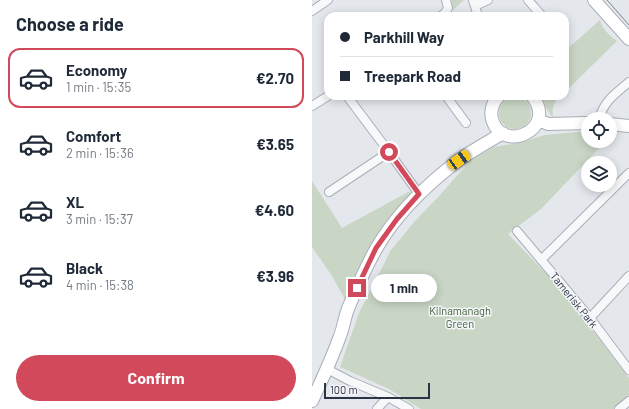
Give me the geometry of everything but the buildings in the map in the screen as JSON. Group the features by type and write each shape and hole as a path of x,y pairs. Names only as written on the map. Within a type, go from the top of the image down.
{"street":[{"path":"312,11 328,0"},
{"path":"446,0 448,8 446,12"},
{"path":"474,3 488,0"},
{"path":"528,0 538,12"},
{"path":"594,0 628,36"},
{"path":"601,112 602,108 608,101 629,82"},
{"path":"312,106 324,98"},
{"path":"350,100 419,194"},
{"path":"449,100 466,123"},
{"path":"496,100 492,106 494,123 503,133 513,136 520,136 527,133 532,129 538,120 538,106 535,100"},
{"path":"538,120 548,124 581,123"},
{"path":"617,125 629,126"},
{"path":"312,401 341,334 349,306 361,277 376,248 397,219 419,194 459,160 503,133"},
{"path":"329,192 389,152"},
{"path":"541,260 629,172"},
{"name":"Tamerisk Park","path":"517,231 590,318 629,370"},
{"path":"590,318 629,276"},
{"path":"327,369 350,381 388,397 409,409"},
{"path":"377,409 388,397"},
{"path":"619,409 629,401"}],"green space":[{"path":"451,0 464,0 453,10"},
{"path":"600,20 604,29 617,41 569,88 569,47"},
{"path":"506,100 524,100 531,110 531,116 528,122 518,129 512,129 506,126 499,116 500,107"},
{"path":"543,100 557,100 554,106 553,118"},
{"name":"Kilnamanagh Green","path":"581,132 581,148 599,148 592,156 581,156 581,167 541,209 508,234 559,287 629,378 629,395 615,409 421,409 389,389 340,367 359,313 391,250 415,221 471,160 494,147 518,143 545,135"},
{"path":"312,181 342,228 410,191 411,196 346,301 332,276 312,247"}],"tram line":[{"path":"607,0 629,25"}],"route":[{"path":"357,288 376,248 397,219 419,194 389,152"}]}
